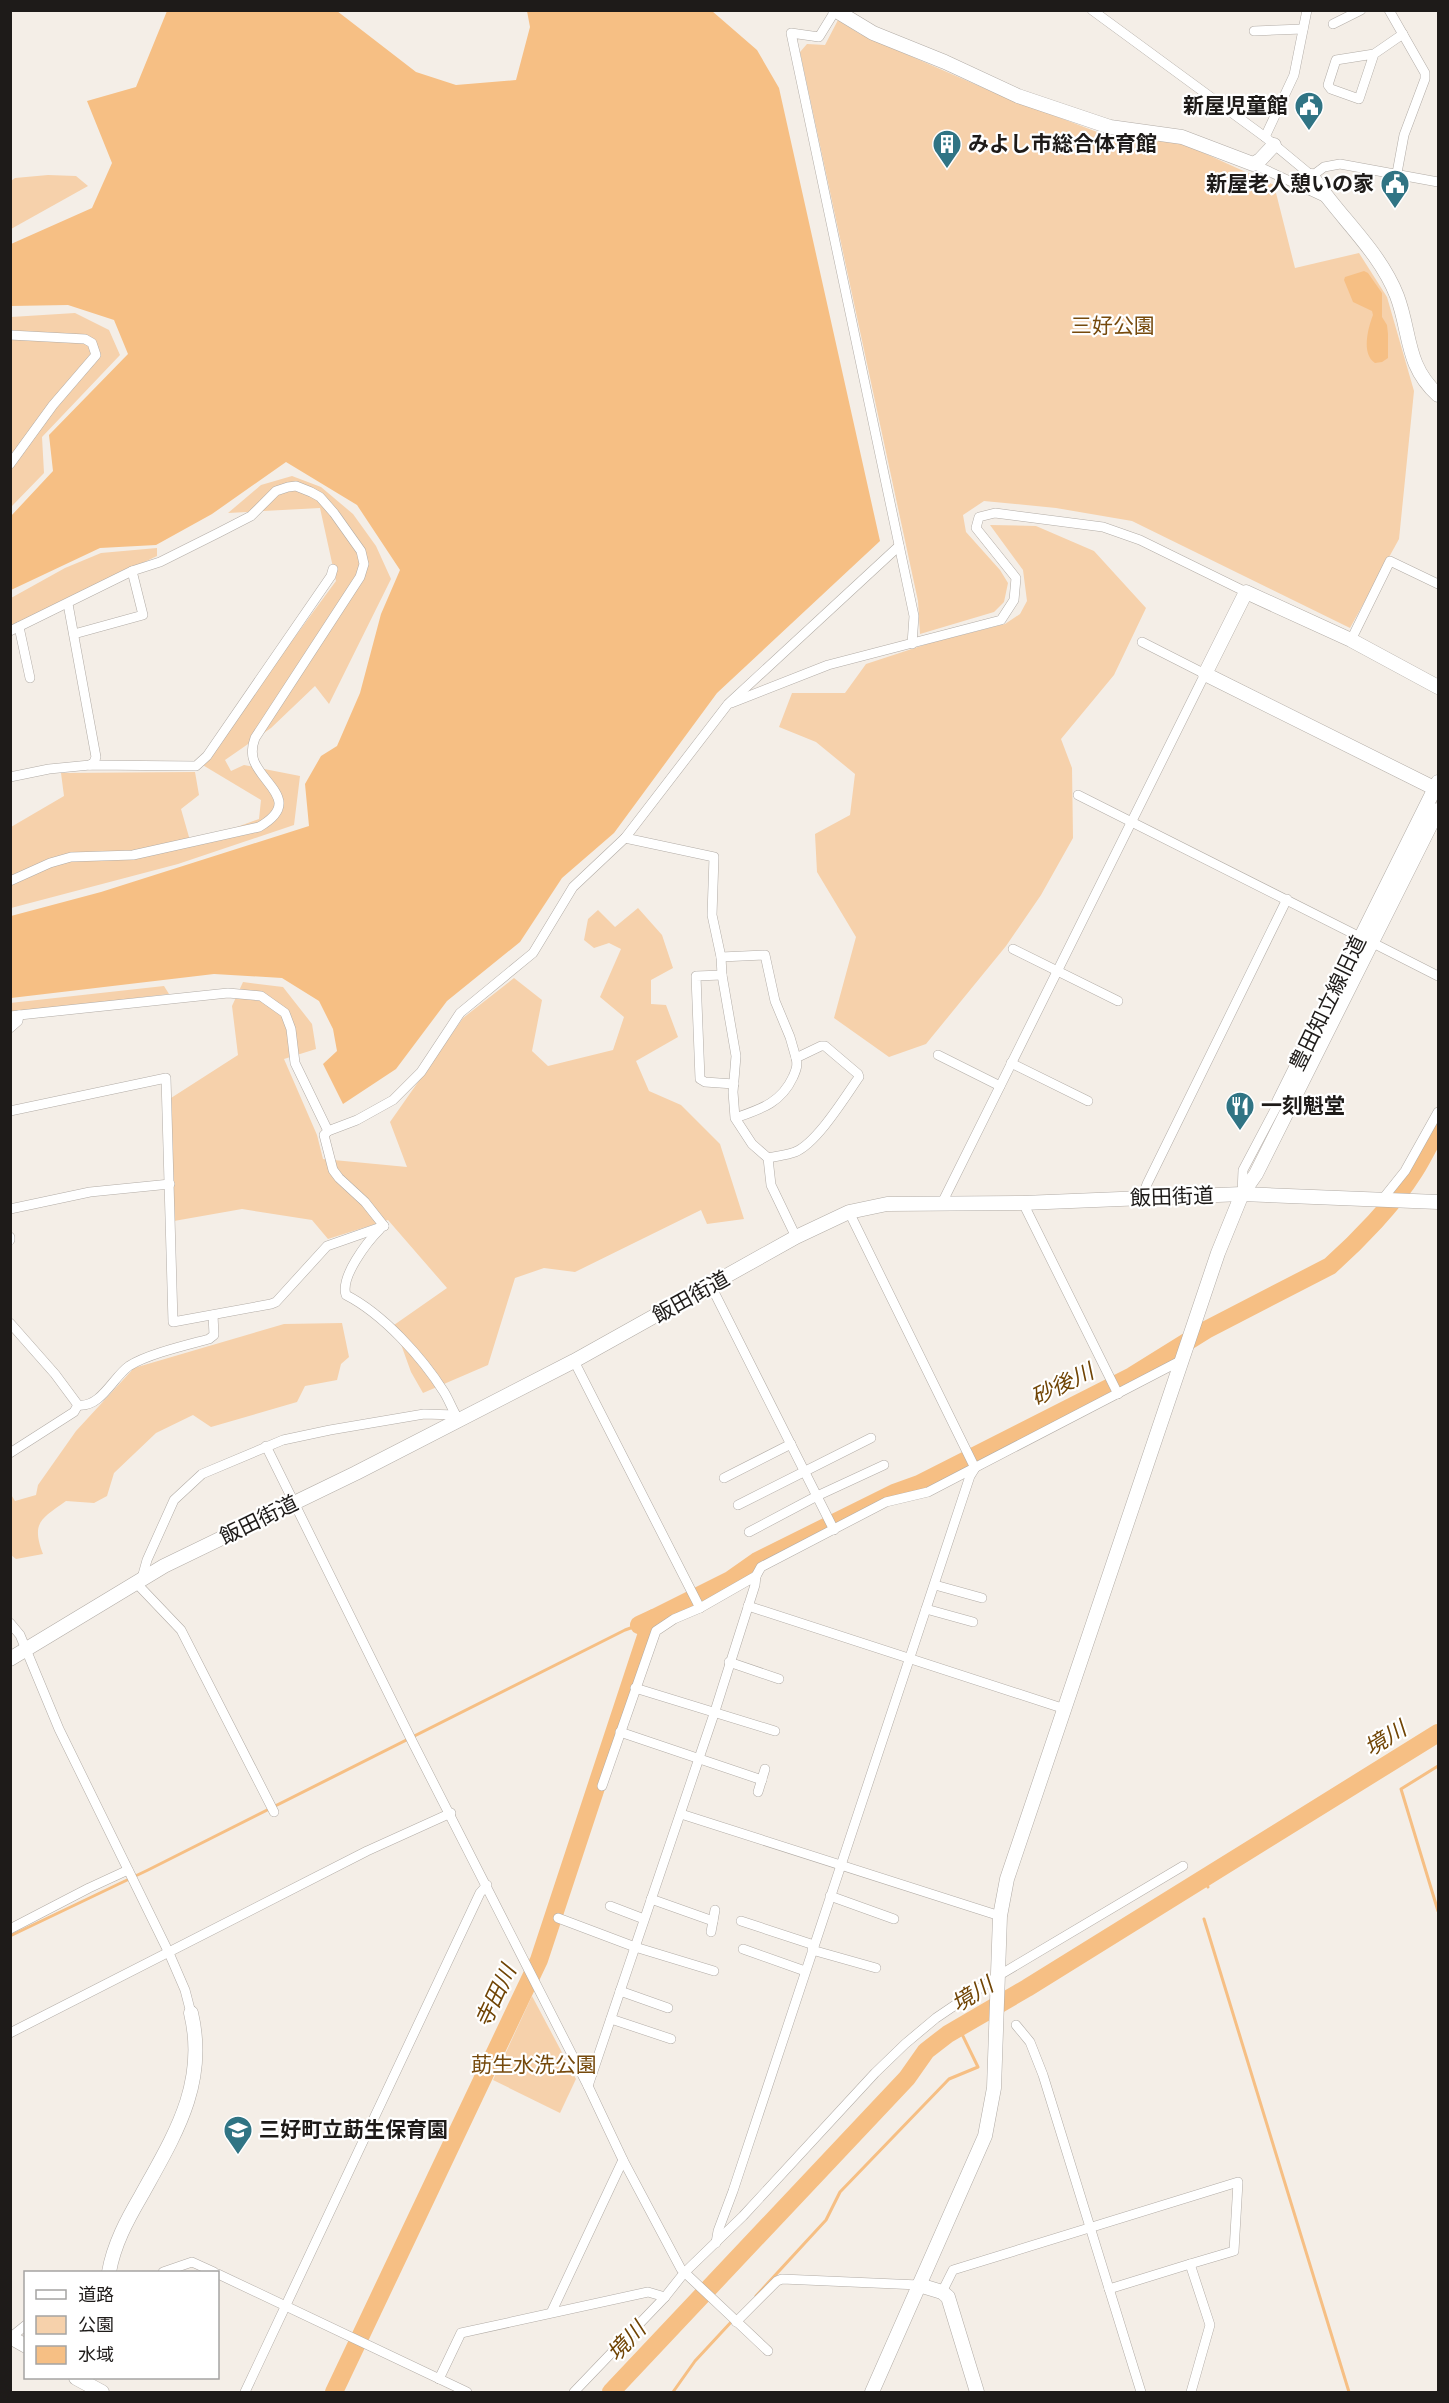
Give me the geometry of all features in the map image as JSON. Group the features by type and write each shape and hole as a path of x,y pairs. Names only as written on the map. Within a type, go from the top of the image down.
{"street":[{"path":"1092,10 1269,141 1312,176 1326,198 1384,268 1401,309 1408,345 1415,364 1424,381 1438,395"},
{"path":"1253,164 1260,160 1269,141 1294,75 1307,10"},
{"path":"1333,24 1361,10"},
{"path":"1389,10 1425,74 1404,135 1398,173"},
{"path":"912,644 914,616 791,33 819,37 835,11 873,33 945,62 1018,96 1110,127 1182,137 1253,164 1326,198"},
{"path":"1254,31 1303,29"},
{"path":"1374,54 1359,99 1331,89 1328,85 1336,60 1374,54 1403,34"},
{"path":"1312,176 1331,164 1398,173 1438,182"},
{"path":"10,335 86,339 92,342 96,355 53,405 10,464"},
{"path":"10,881 50,862 70,857 133,855 259,827 267,822 276,812 279,800 275,790 254,762 252,752 255,738 360,577 364,564 356,543 320,497 296,486 276,491 251,516 219,533 160,562 132,571 15,629 30,678"},
{"path":"728,704 828,666 1002,620 1014,600 1016,578 976,528 979,517 996,513 1103,527 1121,532 1351,640 1438,687"},
{"path":"384,1226 365,1202 333,1170 324,1135 327,1131 357,1120 393,1100 420,1072 460,1013 533,953 573,887 625,838 728,704 899,546"},
{"path":"1351,640 1390,561 1438,584"},
{"path":"10,777 49,769 90,765 192,767 202,762 331,576 333,569"},
{"path":"74,634 143,615 132,571"},
{"path":"942,1203 1056,969 1246,592"},
{"path":"68,604 96,757 90,765"},
{"path":"1142,642 1437,787"},
{"name":"豊田知立線旧道","path":"1242,1194 1256,1174 1437,787"},
{"path":"1078,795 1132,820 1438,976"},
{"name":"豊田知立線旧道","path":"1242,1194 1244,1170 1438,810"},
{"path":"625,838 714,857 712,915 721,957 736,1056 735,1118 752,1144 768,1158 771,1185 796,1237"},
{"path":"1142,1198 1171,1133 1287,900"},
{"path":"1013,949 1118,1001"},
{"path":"721,957 765,955 775,1001 790,1037 798,1066 787,1090 774,1101 758,1110 735,1118"},
{"path":"722,975 696,976 700,1079 705,1082 734,1084"},
{"path":"10,1028 18,1021 15,1016 228,993 261,996 285,1013 291,1029 295,1063 327,1131"},
{"path":"768,1158 796,1152 810,1141 859,1077 825,1046 796,1058"},
{"path":"938,1055 1000,1086"},
{"path":"1011,1063 1088,1101"},
{"path":"10,1111 166,1078 173,1322 276,1302 327,1246 384,1226"},
{"path":"1386,1201 1438,1112"},
{"path":"10,1209 90,1192 170,1184"},
{"path":"872,2392 982,2144 993,2099 1000,1916 1007,1879 1191,1328 1242,1194"},
{"name":"飯田街道","path":"10,1659 140,1580 295,1503 458,1417 574,1361 796,1237 849,1212 887,1204 1023,1203 1242,1194 1438,1202"},
{"path":"1023,1203 1117,1392"},
{"path":"716,2243 718,2231 974,1466 849,1212"},
{"path":"384,1226 372,1236 348,1274 344,1289 346,1295 366,1305 400,1338 434,1377 458,1417"},
{"path":"711,1286 834,1529"},
{"path":"78,1405 85,1406 104,1394 129,1367 163,1353 210,1339 214,1335 213,1315"},
{"path":"10,1323 70,1392 78,1405"},
{"path":"602,1786 656,1631 698,1605 744,1584 756,1575 761,1567 886,1503 928,1492 1183,1356"},
{"path":"574,1361 698,1605"},
{"path":"10,1453 74,1412 78,1405"},
{"path":"273,1812 181,1630 140,1587 147,1560 174,1500 202,1474 283,1440 424,1414 458,1417"},
{"path":"738,1505 871,1438"},
{"path":"724,1478 791,1444"},
{"path":"266,1446 623,2160 686,2276 768,2351"},
{"path":"749,1532 817,1496 884,1465"},
{"path":"588,2086 715,1711 755,1585 756,1575"},
{"path":"935,1585 982,1598"},
{"path":"748,1606 1065,1709"},
{"path":"926,1609 973,1622"},
{"path":"10,1623 20,1635 59,1729 169,1953 185,1990 196,2035 196,2059 189,2100 176,2132 120,2235 109,2271"},
{"path":"729,1662 779,1679"},
{"path":"635,1688 775,1731"},
{"path":"620,1732 762,1780"},
{"path":"758,1792 765,1769"},
{"path":"10,2033 378,1846 451,1813"},
{"path":"681,1814 1000,1916"},
{"path":"574,2392 905,2044 936,2018 998,1976 1183,1866"},
{"path":"10,1929 128,1870"},
{"path":"245,2392 480,1893 487,1885"},
{"path":"830,1896 894,1919"},
{"path":"651,1899 713,1921"},
{"path":"610,1906 644,1919"},
{"path":"711,1932 715,1910"},
{"path":"558,1918 635,1947 714,1971"},
{"path":"741,1921 813,1948 876,1968"},
{"path":"743,1949 805,1971"},
{"path":"620,1991 668,2008"},
{"path":"611,2019 671,2039"},
{"path":"1016,2025 1030,2042 1043,2075 1141,2392"},
{"path":"552,2312 623,2160"},
{"path":"942,2292 953,2270 1238,2182 1233,2251 1109,2289"},
{"path":"166,2271 192,2262 211,2271"},
{"path":"1190,2264 1210,2325 1191,2392"},
{"path":"219,2275 467,2392"},
{"path":"736,2322 774,2283 782,2279 919,2285 942,2292 948,2297 977,2392"},
{"path":"438,2379 460,2333 648,2292 656,2292 665,2297"},
{"path":"24,2327 11,2337 24,2345"},
{"path":"84,2383 102,2392"}],"green space":[{"name":"三好公園","path":"838,20 860,34 995,93 1105,135 1171,138 1274,185 1295,268 1359,253 1387,297 1414,391 1399,539 1350,628 1132,521 1056,508 984,501 963,515 966,532 1000,570 1008,583 1004,602 994,612 920,634 918,601 800,52 807,44 825,45"},
{"path":"48,175 76,176 88,186 11,229 11,181 15,178"},
{"path":"75,313 109,330 120,355 42,437 44,473 11,507 11,317"},
{"path":"292,476 321,487 353,514 376,546 391,579 329,704 315,686 271,728 225,760 231,771 244,765 300,776 294,825 178,864 11,908 11,827 64,796 61,773 195,772 199,795 181,809 191,844 259,819 261,800 201,764 336,581 320,508 228,513 261,485"},
{"path":"990,525 1036,526 1094,551 1146,608 1114,675 1061,739 1072,768 1073,838 1041,895 1006,946 926,1044 889,1057 834,1018 856,937 817,872 815,834 850,815 855,774 816,742 779,727 792,693 845,693 866,664 930,643 1005,624 1020,614 1027,601 1023,570"},
{"path":"157,548 157,556 11,626 11,598 65,568 101,553"},
{"path":"638,908 662,935 673,968 651,980 651,1004 666,1005 678,1037 636,1061 649,1091 681,1105 720,1144 744,1219 707,1224 701,1210 575,1272 544,1268 515,1278 488,1365 423,1393 411,1372 394,1325 447,1288 388,1220 328,1239 312,1220 242,1209 174,1221 171,1098 238,1055 232,1006 243,982 283,987 312,1024 316,1049 284,1059 317,1135 323,1159 407,1167 390,1122 463,1018 514,978 542,1000 532,1051 548,1066 613,1050 624,1017 600,997 621,949 609,943 594,948 584,940 588,919 598,910 615,927"},
{"path":"164,986 169,994 11,1013 10,1003"},
{"path":"342,1323 349,1357 341,1364 337,1380 305,1386 297,1402 211,1427 193,1415 156,1433 114,1473 107,1496 94,1503 66,1501 45,1517 38,1528 43,1554 16,1559 11,1555 10,1493 15,1501 36,1495 38,1485 76,1431 134,1368 284,1324"},
{"name":"莇生水洗公園","path":"532,1996 576,2079 560,2113 493,2080"}],"water":[{"path":"167,11 337,11 416,72 456,85 516,80 530,27 527,11 712,11 757,50 779,88 880,541 717,693 614,833 562,878 520,942 447,1001 396,1069 343,1104 323,1064 337,1051 333,1029 319,1001 282,978 214,974 11,998 11,916 101,892 309,826 305,784 321,756 337,746 360,693 381,614 400,570 357,505 286,462 212,514 156,545 100,548 11,590 11,516 53,471 49,435 128,354 114,320 68,305 11,306 11,244 92,208 112,163 87,101 136,87"},
{"path":"1364,271 1368,273 1382,293 1382,317 1387,325 1388,334 1388,358 1382,362 1375,363 1368,354 1367,340 1372,311 1353,302 1344,280 1345,277"}],"waterway":[{"name":"砂後川","path":"654,1618 730,1580 757,1561 894,1493 919,1484 1132,1376 1206,1330 1330,1266 1364,1234 1396,1197 1417,1167 1438,1128"},
{"name":"寺田川","path":"334,2392 539,1960 649,1627 654,1618 639,1625"},
{"path":"10,1936 148,1870 639,1625"},
{"name":"境川","path":"611,2392 907,2078 926,2051 948,2034 1027,1988 1438,1733"},
{"path":"1438,1766 1401,1789 1438,1911"},
{"path":"1203,1878 1208,1887"},
{"path":"1204,1919 1349,2392"},
{"path":"756,2296 826,2220 840,2192 949,2079 978,2067 959,2028"},
{"path":"673,2392 695,2361 733,2320"}],"place":[{"name":"新屋児童館","path":"1309,132"},
{"name":"みよし市総合体育館","path":"947,170"},
{"name":"新屋老人憩いの家","path":"1395,210"},
{"name":"一刻魁堂","path":"1240,1132"},
{"name":"三好町立莇生保育園","path":"238,2156"}]}
